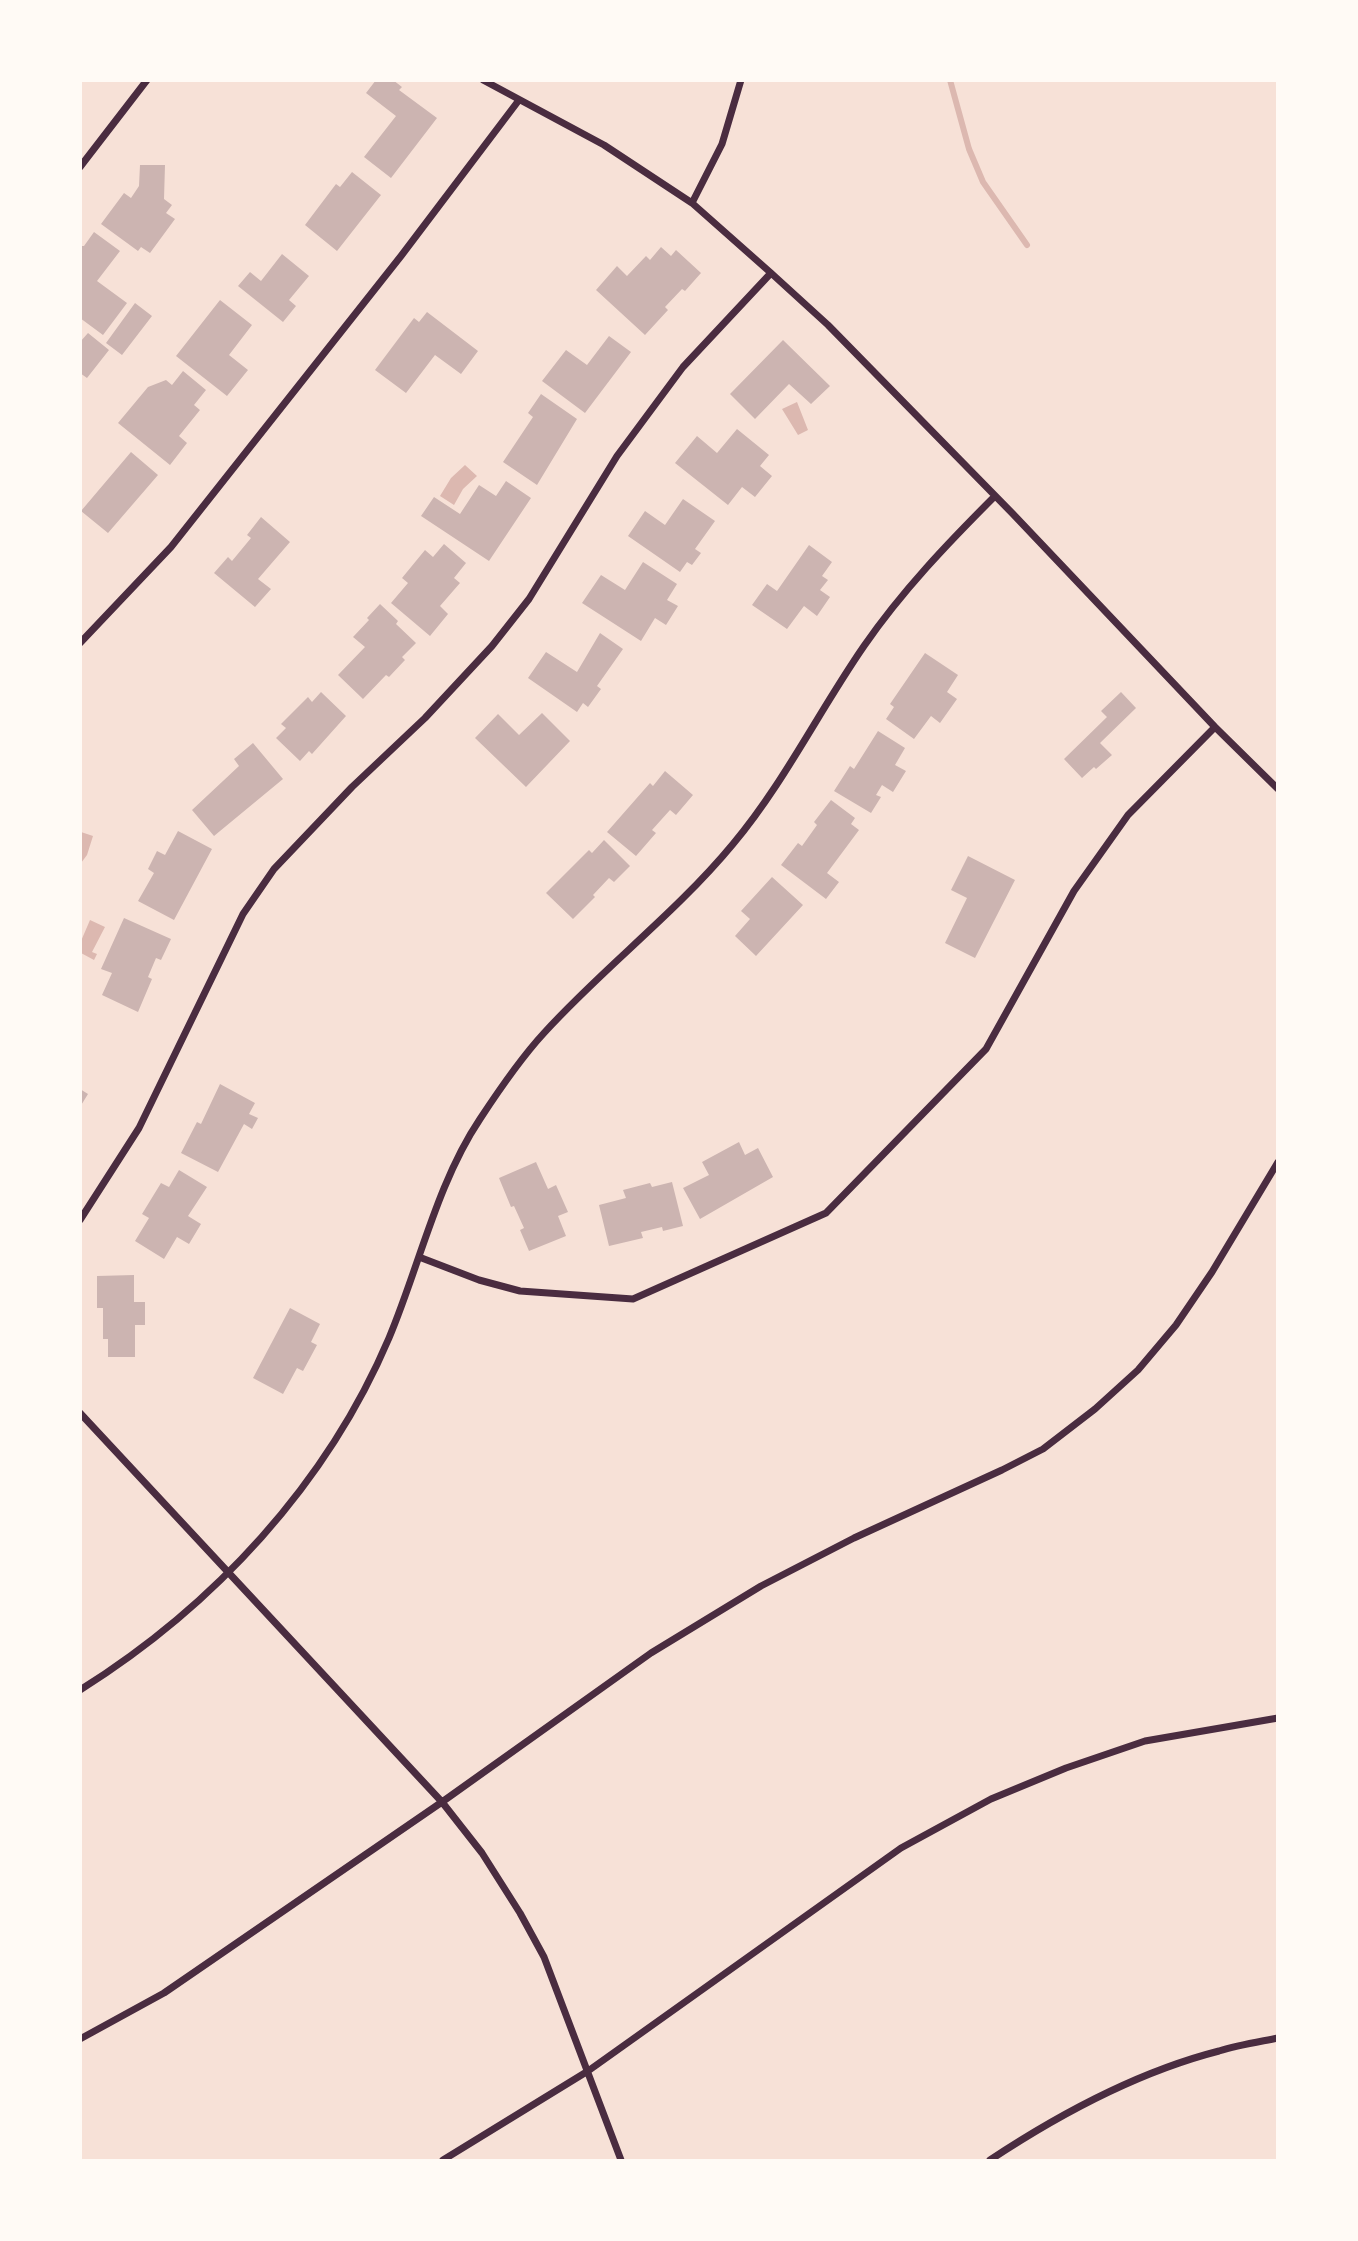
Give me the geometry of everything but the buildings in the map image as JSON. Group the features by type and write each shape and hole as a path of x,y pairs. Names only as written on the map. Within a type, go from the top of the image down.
{"street":[{"path":"80,167 147,80"},
{"path":"483,80 604,145 691,203 771,272 828,325 1278,789"},
{"path":"691,203 722,144 741,80"},
{"path":"80,643 171,547 401,256 519,100"},
{"path":"80,1220 139,1128 243,914 274,869 352,787 425,718 492,646 529,599 617,456 683,367 771,272"},
{"path":"80,1690 128,1660 174,1623 229,1571 283,1513 326,1453 363,1394 389,1337 451,1173 476,1124 507,1079 543,1034 669,913 734,843 776,784 863,647 896,603 936,555 995,496"},
{"path":"419,1257 520,1292 633,1299 826,1213 986,1049 1074,891 1120,826 1215,727"},
{"path":"80,2039 164,1993 442,1802 651,1653 761,1586 854,1538 1043,1449 1095,1409 1138,1370 1176,1325 1212,1272 1278,1162"},
{"path":"80,1413 442,1802 482,1853 544,1957 621,2161"},
{"path":"443,2161 588,2071 901,1849 991,1799 1066,1768 1145,1741 1278,1718"},
{"path":"990,2161 1037,2130 1100,2095 1158,2071 1218,2051 1278,2038"}],"shaded area":[{"path":"797,402 808,430 798,435 782,409"},
{"path":"465,465 477,476 463,489 454,505 440,496 451,478"},
{"path":"81,832 93,836 87,855 81,863"},
{"path":"90,920 105,927 92,952 97,954 94,960 81,953 81,941"}],"waterway":[{"path":"950,80 969,149 983,182 1027,245"}]}
